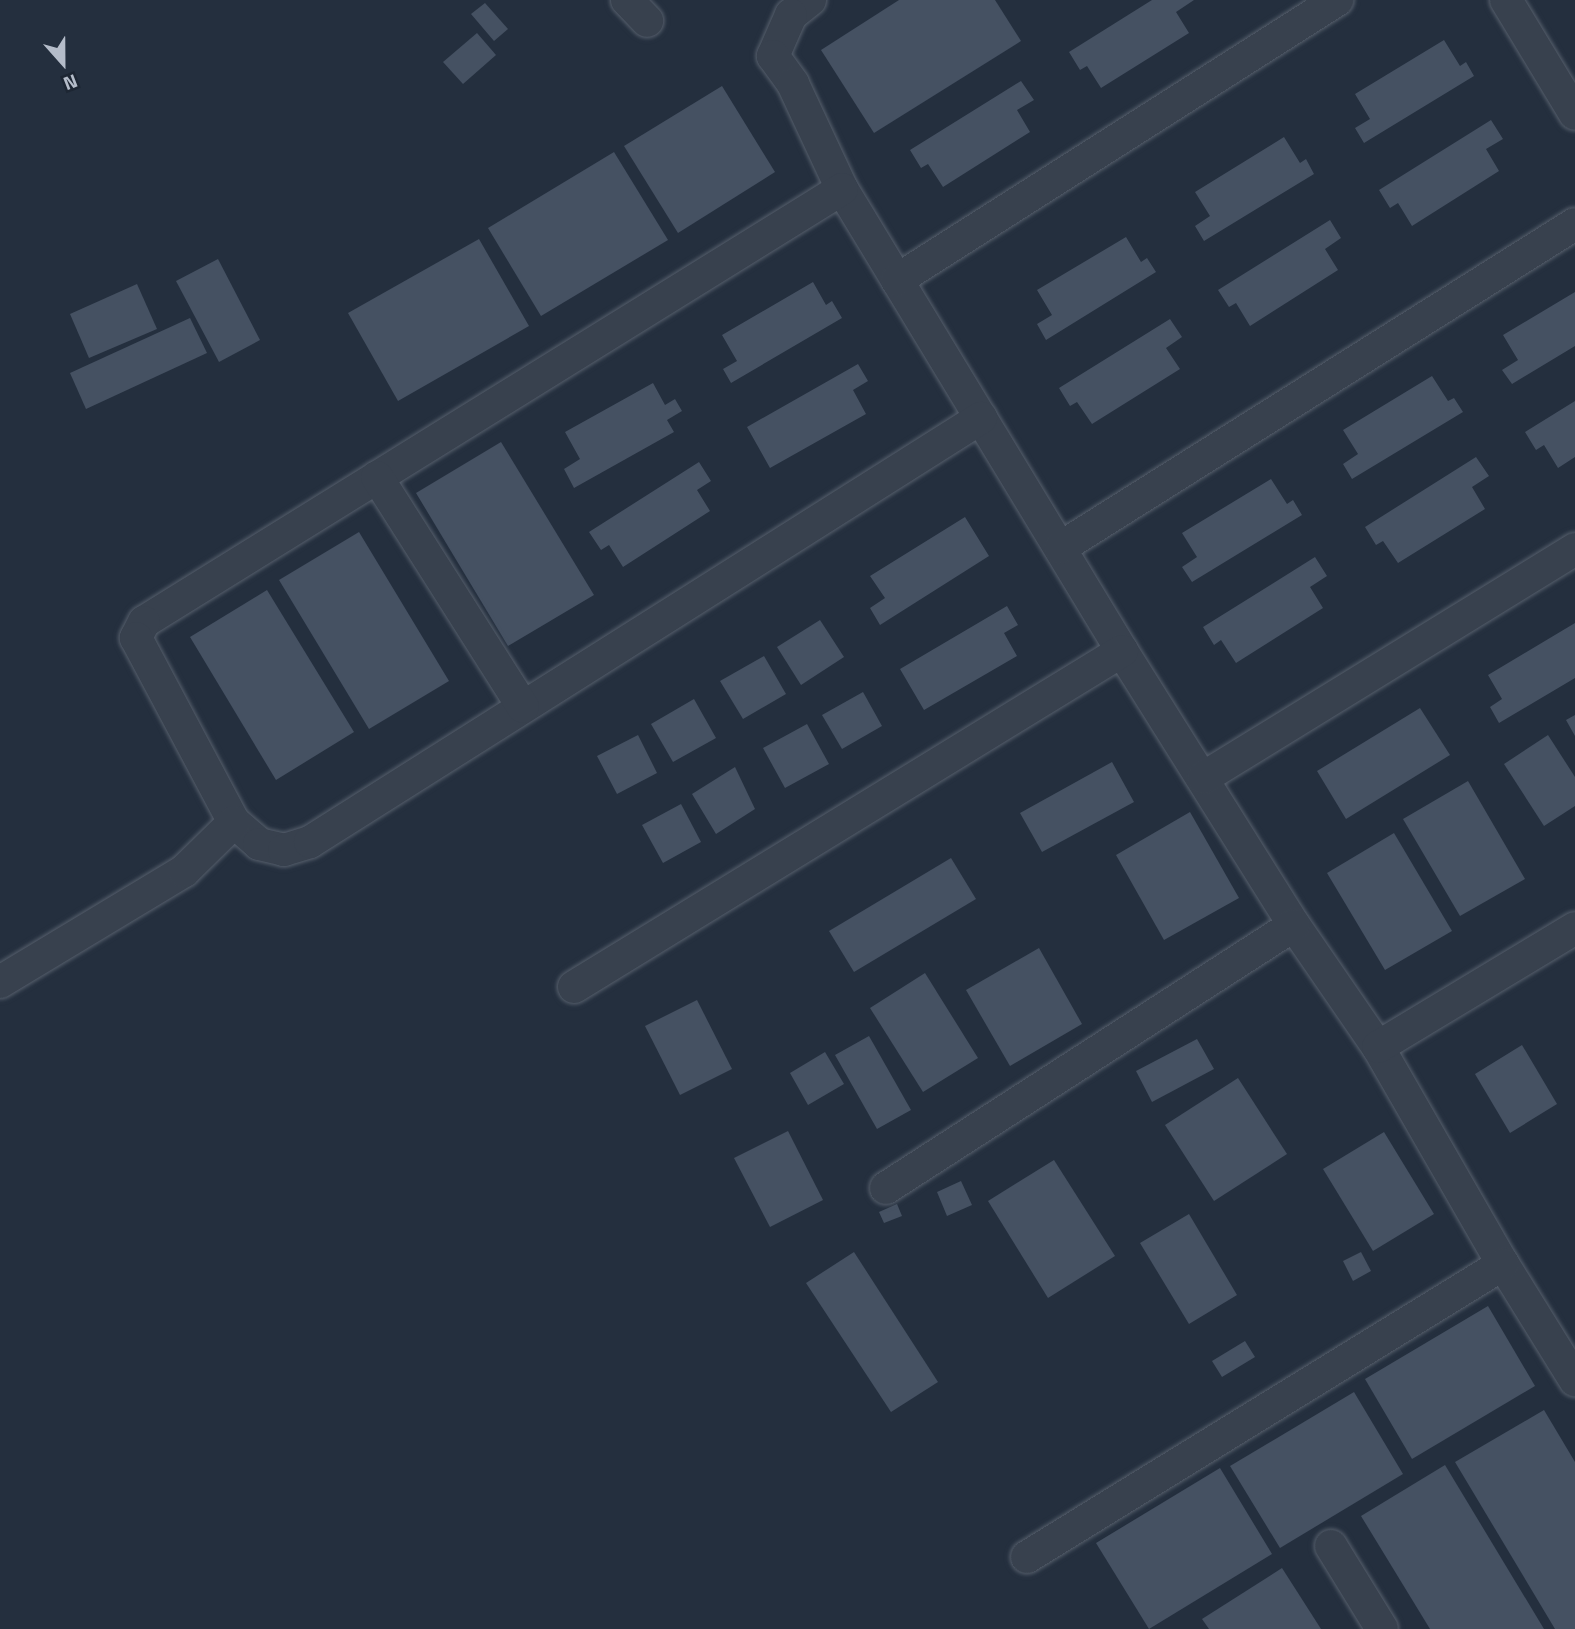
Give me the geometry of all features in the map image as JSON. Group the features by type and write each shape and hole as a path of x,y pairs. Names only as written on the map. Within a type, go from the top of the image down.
{"street":[{"path":"810,0 790,15 773,55 793,84 842,189 1122,651 1294,925 1378,1047 1503,1264 1572,1369"},
{"path":"897,280 1337,0"},
{"path":"1506,0 1575,114"},
{"path":"842,189 145,622 135,638 234,822 259,844 284,850 310,842 981,418"},
{"path":"1060,548 1575,224"},
{"path":"377,477 523,707"},
{"path":"1203,778 1575,549"},
{"path":"574,987 1122,651"},
{"path":"0,982 184,871 234,822"},
{"path":"886,1188 1294,925"},
{"path":"1378,1047 1575,928"},
{"path":"1027,1557 1503,1264"},
{"path":"1331,1546 1382,1629"}],"building":[{"path":"899,0 995,0 1021,41 874,133 821,50"},
{"path":"1152,0 1194,0 1176,12 1189,33 1101,88 1087,66 1080,70 1069,52"},
{"path":"485,3 508,29 494,41 471,14"},
{"path":"477,33 496,55 463,84 443,62"},
{"path":"1444,40 1460,66 1466,62 1474,76 1364,143 1355,128 1370,119 1355,94"},
{"path":"1021,81 1034,100 1017,110 1030,132 943,187 928,164 921,168 910,150"},
{"path":"722,86 775,172 678,233 624,146"},
{"path":"1491,120 1503,139 1486,149 1499,171 1412,226 1398,203 1390,208 1379,190"},
{"path":"1284,137 1300,163 1306,159 1314,174 1204,241 1195,226 1210,216 1195,192"},
{"path":"614,152 668,240 541,316 488,228"},
{"path":"1330,220 1341,238 1325,249 1338,270 1250,326 1236,303 1229,307 1218,290"},
{"path":"1126,237 1141,262 1147,258 1156,272 1046,340 1037,324 1052,315 1037,290"},
{"path":"479,239 529,326 398,401 348,313"},
{"path":"218,259 260,340 219,362 176,281"},
{"path":"813,282 826,305 832,301 842,318 731,383 723,369 737,361 722,335"},
{"path":"137,284 157,329 89,358 70,314"},
{"path":"1575,292 1575,346 1512,384 1502,370 1518,360 1503,335"},
{"path":"190,318 207,353 86,409 70,373"},
{"path":"1170,319 1182,337 1166,348 1180,369 1092,424 1077,402 1070,406 1059,388"},
{"path":"858,364 868,381 853,390 866,414 770,468 747,427"},
{"path":"1432,376 1448,401 1454,398 1463,412 1352,479 1343,464 1358,454 1343,430"},
{"path":"653,383 665,405 675,399 682,411 667,420 674,432 574,488 564,469 580,459 565,432"},
{"path":"1575,401 1575,457 1558,468 1544,445 1536,450 1525,432"},
{"path":"501,442 594,595 508,646 416,493"},
{"path":"1476,457 1489,476 1472,487 1485,509 1398,563 1383,541 1376,545 1365,527"},
{"path":"699,462 711,481 697,490 710,511 623,567 609,545 601,550 589,532"},
{"path":"1271,479 1287,504 1293,500 1302,515 1192,582 1182,567 1197,557 1182,533"},
{"path":"965,517 989,556 880,625 870,608 885,598 870,576"},
{"path":"359,532 449,681 369,729 279,580"},
{"path":"1315,557 1327,576 1310,587 1323,608 1236,663 1221,640 1214,645 1203,627"},
{"path":"267,590 354,732 276,780 190,637"},
{"path":"1007,606 1018,625 1004,633 1017,656 924,710 900,669"},
{"path":"820,620 844,657 801,685 777,647"},
{"path":"1575,623 1575,678 1499,723 1490,707 1502,699 1488,675"},
{"path":"764,656 786,694 743,719 720,681"},
{"path":"863,692 882,726 842,749 822,715"},
{"path":"694,699 716,738 673,762 651,724"},
{"path":"1420,708 1450,755 1346,819 1317,771"},
{"path":"1575,715 1575,736 1566,720"},
{"path":"807,724 829,764 785,788 763,748"},
{"path":"638,735 657,773 617,794 597,756"},
{"path":"1548,735 1575,777 1575,806 1544,826 1504,764"},
{"path":"1112,762 1134,802 1042,852 1020,813"},
{"path":"735,767 755,809 716,834 692,794"},
{"path":"1468,781 1525,879 1460,916 1403,819"},
{"path":"681,804 701,842 663,863 642,825"},
{"path":"1190,812 1239,898 1164,940 1116,855"},
{"path":"1394,833 1452,931 1385,970 1327,873"},
{"path":"951,858 976,899 854,972 829,931"},
{"path":"1039,948 1082,1024 1010,1066 966,990"},
{"path":"925,973 978,1058 923,1092 870,1008"},
{"path":"697,1000 732,1069 680,1095 645,1026"},
{"path":"869,1036 911,1110 877,1129 835,1055"},
{"path":"1197,1039 1214,1069 1152,1102 1136,1071"},
{"path":"1522,1045 1557,1104 1510,1133 1475,1074"},
{"path":"825,1052 844,1084 808,1105 790,1073"},
{"path":"1238,1078 1287,1154 1214,1201 1165,1125"},
{"path":"788,1131 823,1200 770,1227 734,1158"},
{"path":"1384,1132 1434,1214 1373,1251 1323,1169"},
{"path":"1054,1160 1115,1256 1048,1298 988,1201"},
{"path":"961,1181 972,1205 947,1216 937,1192"},
{"path":"897,1204 902,1216 884,1223 879,1212"},
{"path":"1189,1214 1237,1295 1189,1324 1140,1243"},
{"path":"854,1252 938,1382 891,1412 806,1283"},
{"path":"1361,1252 1371,1271 1353,1281 1343,1261"},
{"path":"1488,1306 1535,1386 1412,1459 1365,1379"},
{"path":"1245,1341 1255,1357 1222,1377 1212,1361"},
{"path":"1354,1392 1403,1474 1280,1548 1230,1466"},
{"path":"1544,1410 1575,1462 1575,1629 1555,1629 1455,1462"},
{"path":"1445,1465 1544,1629 1430,1629 1361,1516"},
{"path":"1220,1468 1272,1554 1149,1629 1096,1543"},
{"path":"1282,1568 1321,1629 1209,1629 1202,1619"}]}
